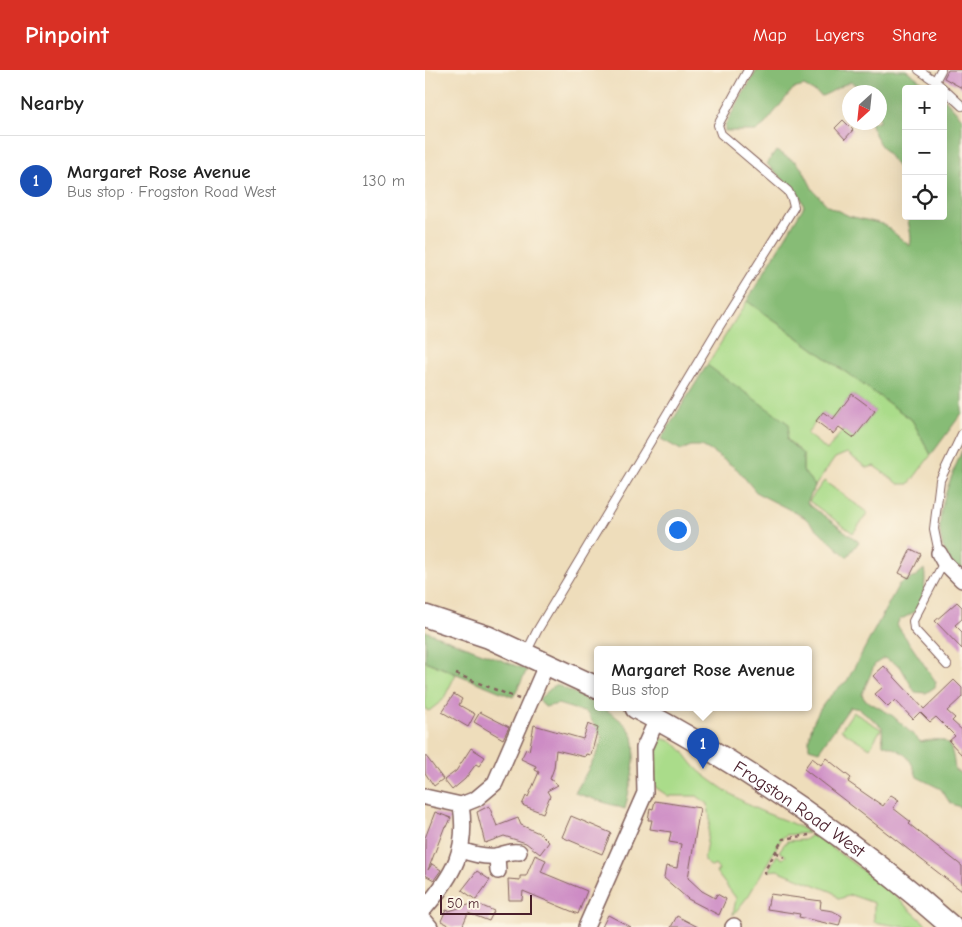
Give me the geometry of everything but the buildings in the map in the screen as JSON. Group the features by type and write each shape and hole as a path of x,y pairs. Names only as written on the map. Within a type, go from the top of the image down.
{"main road":[{"path":"425,616 488,636 594,686"},
{"name":"Frogston Road West","path":"642,711 740,768 815,820 885,872 948,926"}],"street":[{"path":"941,558 962,580"},
{"path":"425,797 461,805 476,799 495,783 547,663"},
{"path":"586,927 645,793 644,748 657,719"},
{"path":"425,908 450,874 461,850 464,836 461,805"},
{"path":"461,850 484,856 497,856 509,850 519,852"},
{"path":"497,856 498,871"},
{"path":"425,921 431,927"}],"lane":[{"path":"526,653 542,622 719,327 794,208 793,199 788,191 721,134 718,125 748,70"},
{"path":"919,70 935,81 962,106"},
{"path":"935,81 941,70"},
{"path":"947,665 914,629 913,621 941,558 934,529 940,480 962,434"}],"path":[{"path":"456,674 529,704"},
{"path":"765,876 765,870 783,839 809,836 812,832 809,829 815,820"},
{"path":"776,852 784,857"}],"green space":[{"path":"757,70 906,70 927,85 902,85 902,173 879,143 873,130 887,130 887,85 856,85 851,82 822,96 804,86 793,89 765,124 756,131 725,131 725,125"},
{"path":"947,101 962,118 962,413 931,455 912,420 747,301 804,206 800,196 767,164 776,151 796,162 803,170 813,190 828,206 849,216 883,224 910,246 909,220 947,220"},
{"path":"747,301 912,420 931,455 909,484 899,484 874,466 867,468 847,453 835,458 815,486 803,471 803,454 707,365","holes":["852,394 875,411 854,438 843,430 827,450 807,434 823,412 833,419"]},
{"path":"707,365 789,424 787,440 803,454 803,471 815,486 807,503 859,542 847,557 804,517 757,493 737,469 711,451 702,446 691,446 681,450 661,439"},
{"path":"962,450 962,574 949,559 943,546 940,533 940,518 947,490"},
{"path":"824,481 868,513 853,533 809,501"},
{"path":"924,569 925,586 920,603 914,612 899,620 897,625 936,682 935,687 926,693 915,692 900,666 884,658 875,664 862,694 864,699 893,716 921,742 938,740 947,743 952,753 955,770 962,774 962,808 950,803 941,789 917,777 912,764 905,755 883,744 882,727 860,709 850,707 819,751 809,748 811,729 819,710 832,694 847,681 899,584 915,577"},
{"path":"425,631 527,670 513,697 425,661"},
{"path":"425,661 456,674 443,700 429,711 425,709"},
{"path":"556,684 594,703 594,711 608,711 629,729 633,737 634,753 625,809 575,793 598,752 602,737 587,713 558,704 545,707 539,699"},
{"path":"853,712 881,729 870,748 841,730"},
{"path":"660,739 677,745 702,774 736,797 765,813 791,823 809,833 786,835 782,838 749,895 733,915 736,898 716,872 719,870 715,865 712,867 704,861 710,820 708,804 697,796 668,796 655,787 653,759"},
{"path":"813,834 884,886 929,927 904,927 874,922 874,903 851,895 839,899 833,892 777,870 768,871 777,855 783,859 786,856 779,851 787,841 804,840"}],"place":[{"name":"Margaret Rose Avenue","path":"703,769"}]}
